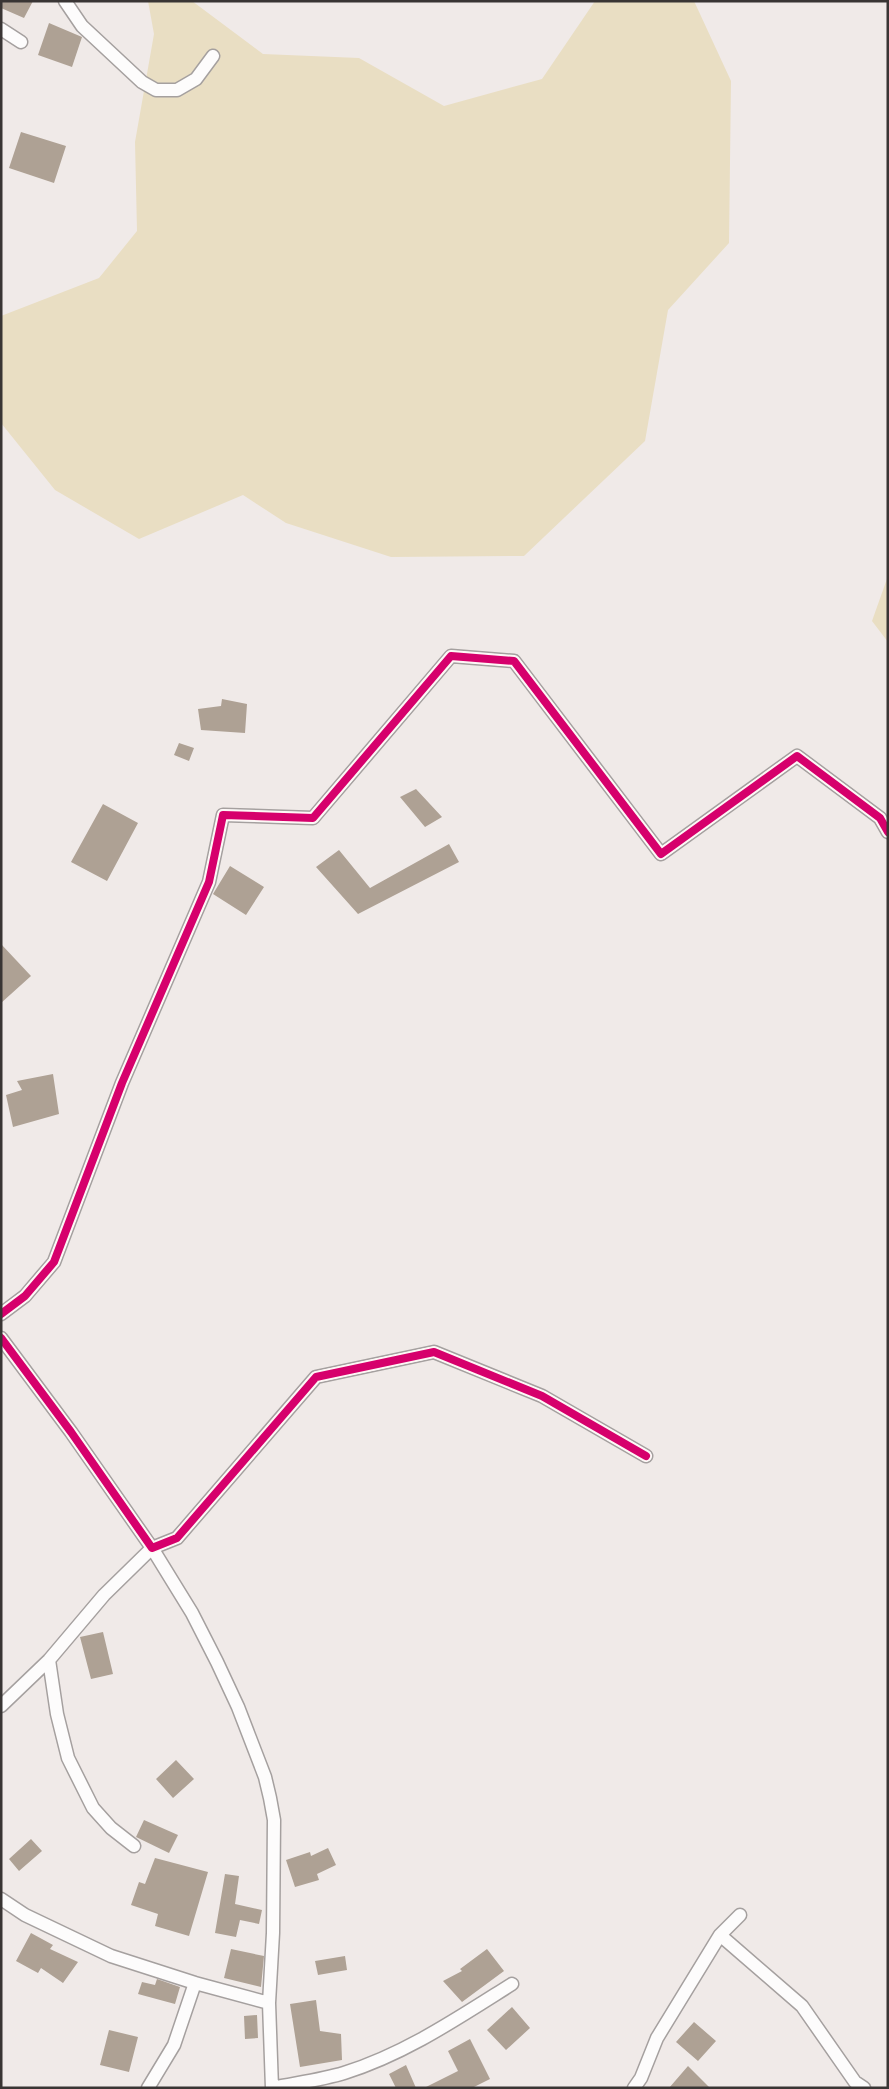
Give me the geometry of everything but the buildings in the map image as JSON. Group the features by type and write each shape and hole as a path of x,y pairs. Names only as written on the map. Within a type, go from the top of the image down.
{"street":[{"path":"65,1 82,26 142,82 156,90 177,90 196,79 213,56"},
{"path":"1,29 21,42"},
{"path":"1,1314 25,1296 54,1262 122,1083 209,882 223,815 313,818 451,656 514,661 661,854 797,756 880,818 888,832"},
{"path":"1,1338 71,1432 152,1548 192,1613 218,1662 238,1706 265,1776 274,1820 273,1933 269,2003 272,2088 343,2074 393,2055 437,2032 512,1984"},
{"path":"1,1706 49,1660 104,1595 152,1548 177,1538 316,1377 434,1352 542,1396 646,1456"},
{"path":"49,1660 57,1714 68,1758 93,1808 111,1828 134,1846"},
{"path":"1,1899 25,1915 111,1956 195,1983 269,2003"},
{"path":"634,2088 641,2078 657,2038 720,1935 740,1915"},
{"path":"720,1935 802,2006 855,2082 864,2088"},
{"path":"148,2088 174,2045 195,1983"}],"shaded area":[{"path":"148,1 192,1 263,54 359,58 444,106 542,79 595,1 694,1 731,81 729,243 668,310 645,441 524,556 391,557 286,523 243,495 139,539 55,490 1,423 1,316 99,278 137,231 135,142 154,34"},
{"path":"888,576 888,642 872,621"}],"cycle path":[{"path":"1,1314 25,1296 54,1262 122,1083 209,882 223,815 313,818 451,656 514,661 661,854 797,756 880,818 888,832"},
{"path":"1,1338 71,1432 152,1548 177,1538 316,1377 434,1352 542,1396 646,1456"}]}
